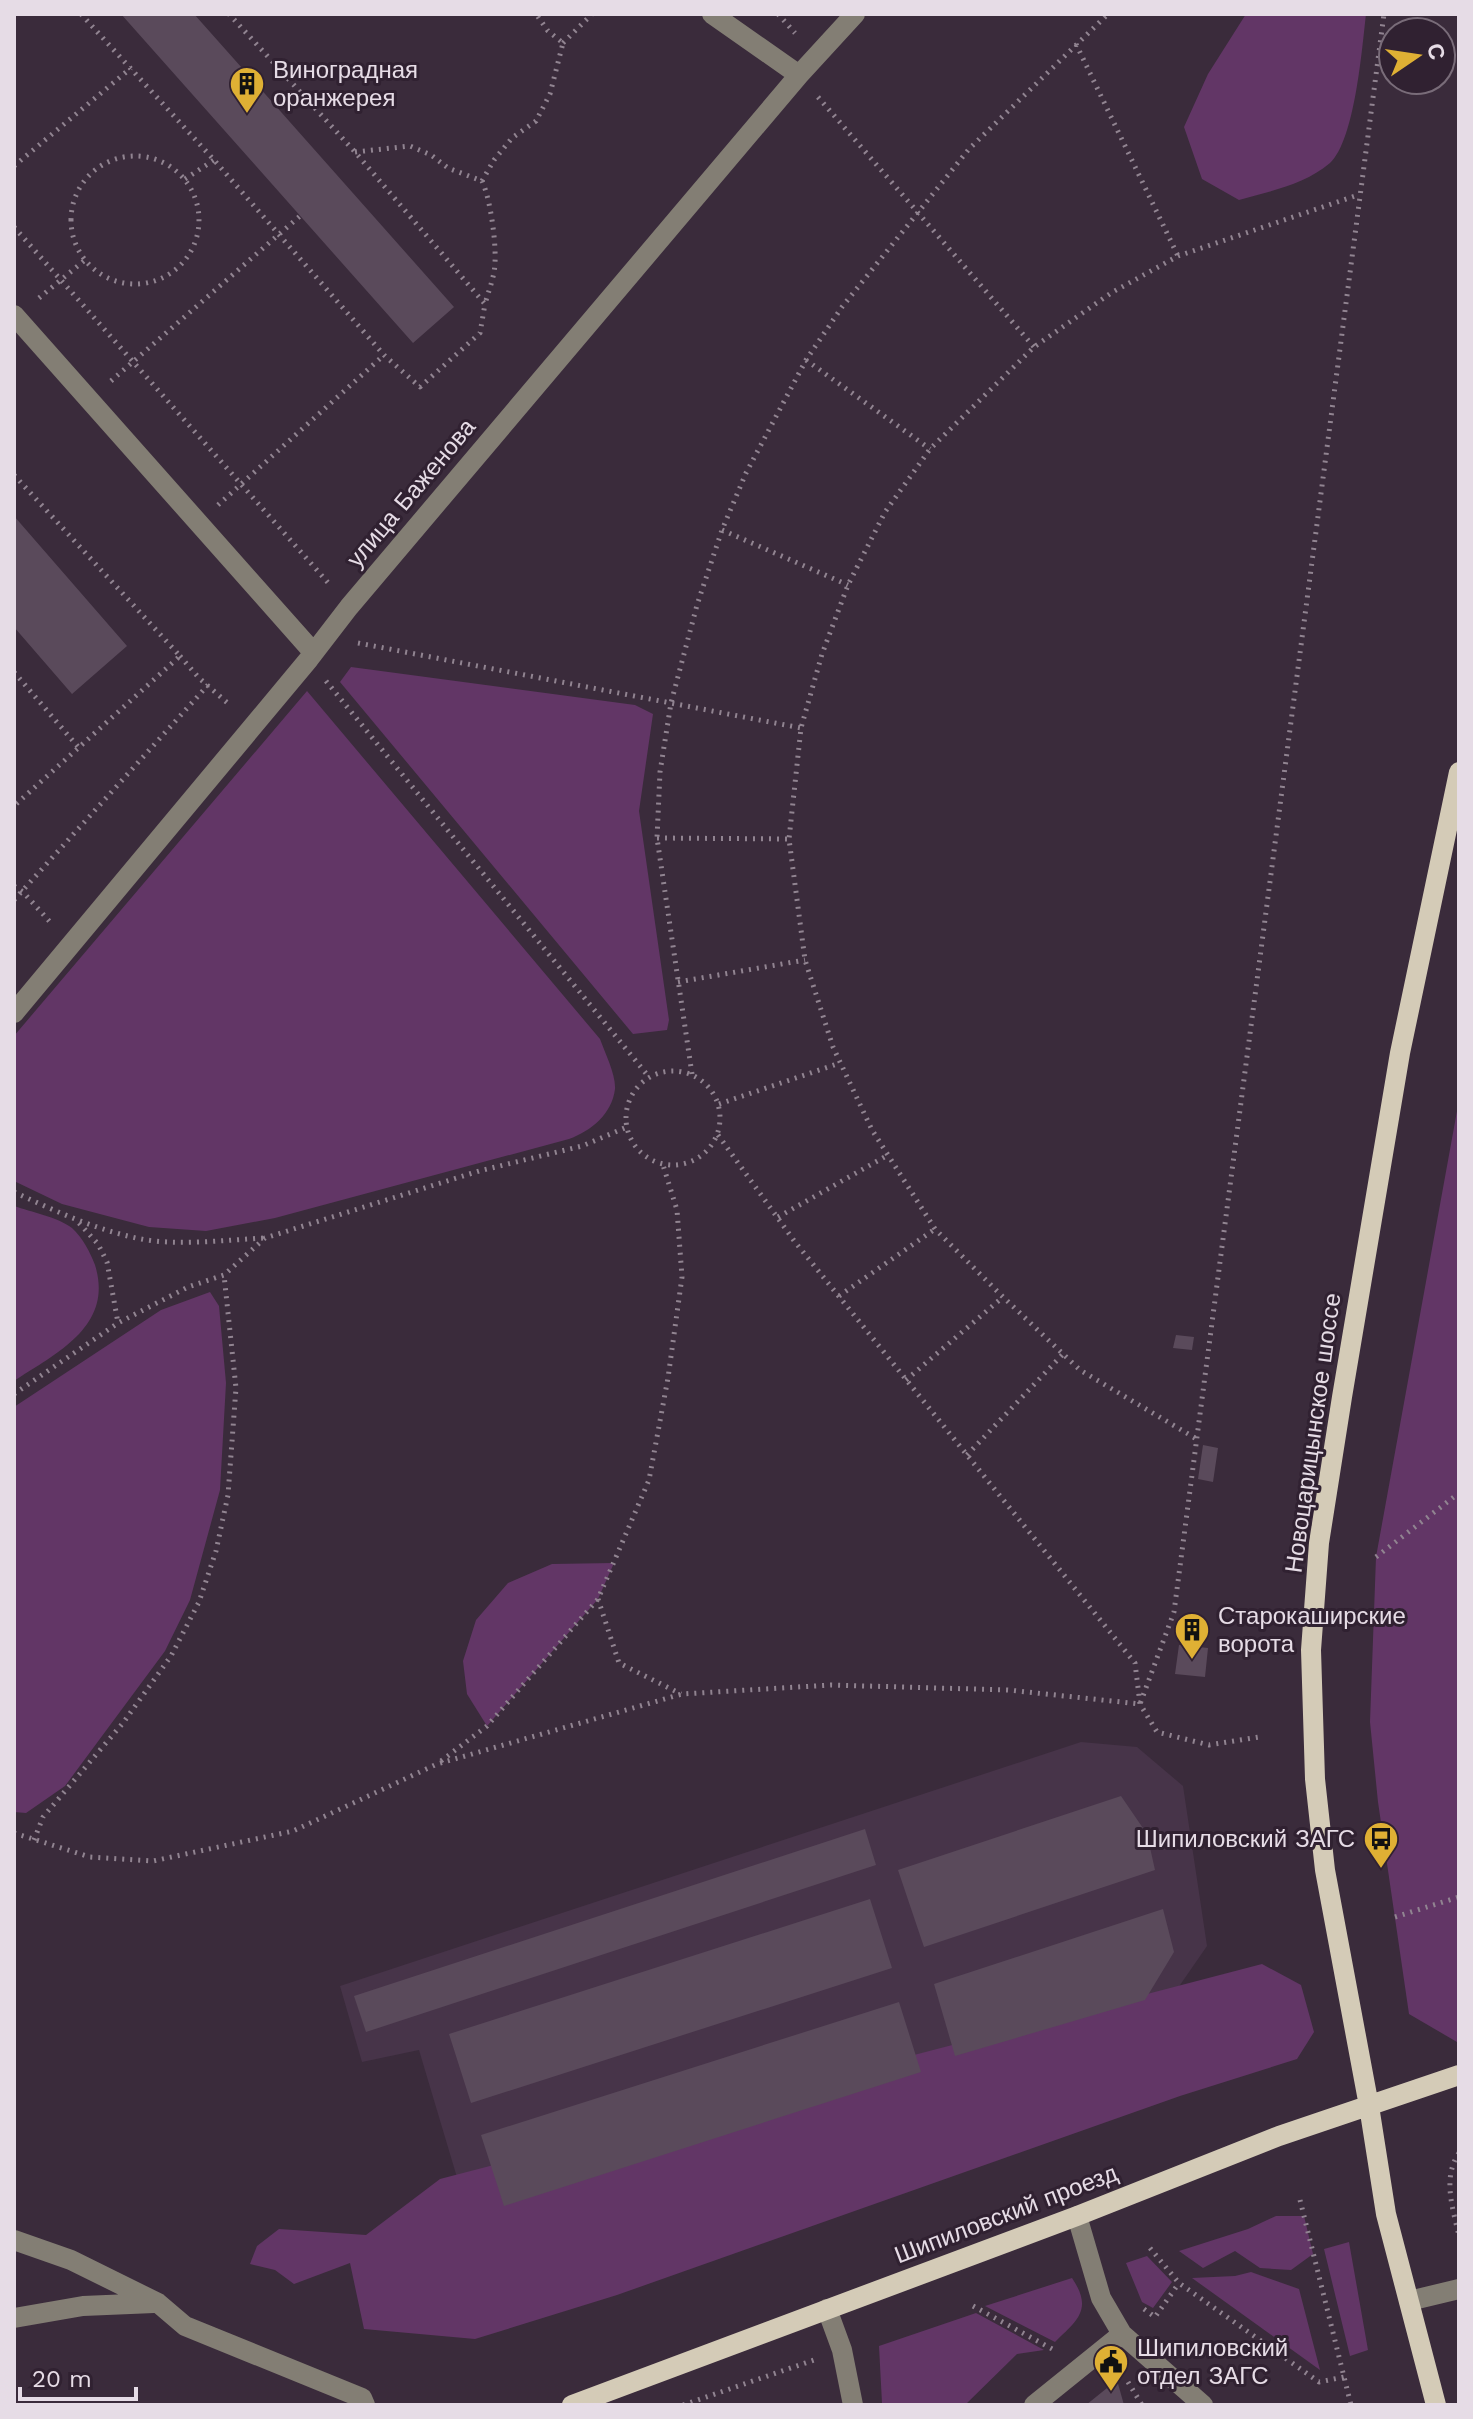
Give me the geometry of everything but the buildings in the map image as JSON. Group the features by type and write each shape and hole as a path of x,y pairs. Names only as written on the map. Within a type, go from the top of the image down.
{"main road":[{"name":"Новоцарицынское шоссе","path":"1436,2405 1386,2214 1325,1870 1315,1779 1311,1650 1319,1543 1360,1287 1400,1053 1459,772"},
{"name":"Шипиловский проезд","path":"572,2405 1077,2216 1279,2136 1459,2075"}],"street":[{"path":"712,14 799,75"},
{"name":"улица Баженова","path":"14,1013 349,607 799,75 855,14"},
{"path":"14,315 311,656"},
{"path":"1077,2216 1101,2298 1122,2334 1203,2405"},
{"path":"14,2240 71,2260 158,2303 185,2326 362,2398 365,2405"},
{"path":"1409,2301 1459,2289"},
{"path":"14,2318 83,2306 158,2303"},
{"path":"827,2309 842,2350 853,2405"},
{"path":"1034,2405 1122,2334"}],"path":[{"path":"81,14 214,160 384,355 420,387 480,333 494,273 495,253 487,193 482,181 448,168 431,155 410,146 355,152"},
{"path":"229,14 355,152 485,304"},
{"path":"536,14 548,31 563,43"},
{"path":"482,181 512,138 536,121 550,94 563,43 592,14"},
{"path":"692,1074 657,838 660,772 671,703 697,605 722,530 746,473 806,360 842,307 969,149 1108,14"},
{"path":"1140,1704 1174,1612 1384,14"},
{"path":"1076,43 1178,256"},
{"path":"14,166 131,68"},
{"path":"799,75 1034,347"},
{"path":"132,156 152,158 170,166 185,179 195,197 199,217 197,237 189,255 175,270 158,280 138,284 118,282 99,274 85,260 75,242 71,223 73,203 81,185 95,169 112,160 132,156"},
{"path":"185,179 214,160"},
{"path":"1196,1438 1080,1370 1003,1297 935,1229 872,1130 833,1047 805,960 789,839 801,728 822,654 848,585 885,512 930,449 1034,347 1111,293 1178,256 1358,195"},
{"path":"90,400 300,216"},
{"path":"14,227 349,607"},
{"path":"60,279 85,260"},
{"path":"241,484 384,355"},
{"path":"806,360 930,449"},
{"path":"14,475 180,656 252,725"},
{"path":"722,530 848,585"},
{"path":"334,626 349,641 801,728"},
{"path":"14,806 180,656"},
{"path":"311,656 649,1077"},
{"path":"14,672 79,748"},
{"path":"14,900 208,685"},
{"path":"657,838 789,839"},
{"path":"14,886 70,945"},
{"path":"678,982 805,960"},
{"path":"719,1104 840,1063"},
{"path":"663,1071 692,1074 704,1082 719,1104 718,1135 712,1147 690,1163 663,1165 650,1160 631,1141 626,1113 630,1098 649,1077 663,1071"},
{"path":"14,1192 78,1221 143,1239 214,1241 265,1238 479,1171 582,1146 627,1127"},
{"path":"718,1135 839,1296 1135,1663 1140,1704 1157,1732 1209,1745 1259,1737"},
{"path":"778,1217 888,1155"},
{"path":"437,1764 487,1726 598,1599 649,1480 682,1277 677,1210 663,1165"},
{"path":"78,1221 98,1244 107,1262 118,1323"},
{"path":"839,1296 935,1229"},
{"path":"14,1394 118,1323 188,1287 224,1275 265,1238"},
{"path":"34,1840 43,1817 123,1723 171,1656 199,1602 216,1551 229,1480 236,1388 224,1275"},
{"path":"906,1380 1003,1297"},
{"path":"967,1455 1063,1354"},
{"path":"1376,1557 1459,1493"},
{"path":"598,1599 619,1663 682,1694"},
{"path":"14,1833 90,1857 153,1861 293,1831 437,1764 682,1694 831,1685 1008,1690 1140,1704"},
{"path":"1395,1917 1459,1897"},
{"path":"1459,2153 1450,2175 1450,2194 1459,2236"},
{"path":"1300,2200 1351,2405"},
{"path":"1150,2248 1179,2283 1319,2382 1344,2377"},
{"path":"1138,2305 1155,2317 1179,2283"},
{"path":"973,2306 1054,2349"},
{"path":"683,2405 842,2350"},
{"path":"1121,2370 1142,2405"}],"shaded area":[{"path":"1246,14 1366,14 1356,93 1339,151 1330,163 1309,177 1239,200 1202,179 1184,127 1208,74"},
{"path":"351,667 635,705 653,714 639,811 669,1020 667,1030 633,1034 340,682"},
{"path":"307,691 600,1039 615,1083 610,1106 592,1126 569,1139 275,1218 206,1231 149,1227 62,1204 14,1181 14,1036"},
{"path":"1459,1100 1457,2042 1409,2014 1378,1802 1370,1722 1376,1557"},
{"path":"14,1206 72,1228 91,1255 99,1286 96,1305 78,1335 14,1381"},
{"path":"210,1292 219,1306 226,1383 220,1490 190,1600 165,1651 65,1786 26,1813 14,1812 14,1407 161,1310"},
{"path":"614,1563 598,1599 487,1726 467,1694 463,1661 476,1620 508,1583 552,1564"},
{"path":"1081,1742 1137,1747 1183,1786 1207,1946 1151,2027 490,2288 419,2050 362,2062 340,1986"},
{"path":"1262,1964 1301,1985 1314,2032 1297,2059 1180,2096 617,2295 475,2339 364,2329 350,2263 294,2284 275,2270 250,2264 257,2246 279,2229 366,2235 440,2179"},
{"path":"1276,2216 1304,2216 1313,2254 1291,2270 1260,2268 1235,2251 1203,2268 1179,2251 1248,2229"},
{"path":"1349,2242 1368,2350 1350,2356 1324,2249"},
{"path":"1147,2256 1172,2282 1153,2308 1142,2302 1126,2263"},
{"path":"1251,2272 1299,2289 1320,2370 1192,2278"},
{"path":"1072,2278 1082,2306 1076,2320 1055,2342 985,2306"},
{"path":"976,2313 1044,2350 1017,2354 965,2405 882,2403 879,2346"}],"place":[{"name":"Виноградная оранжерея","path":"247,115"},
{"name":"Старокаширские ворота","path":"1192,1661"},
{"name":"Шипиловский ЗАГС","path":"1381,1870"},
{"name":"Шипиловский отдел ЗАГС","path":"1111,2393"}]}
